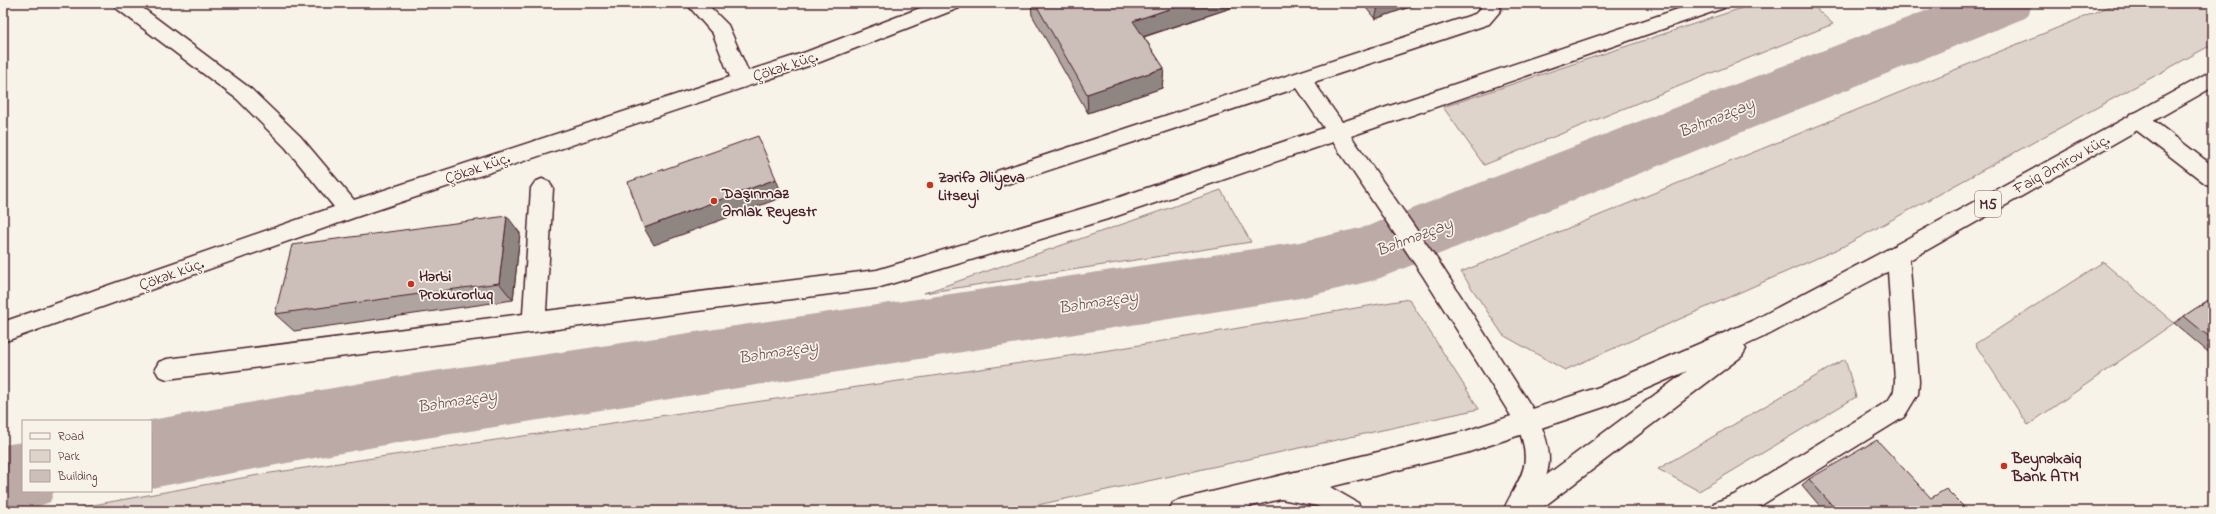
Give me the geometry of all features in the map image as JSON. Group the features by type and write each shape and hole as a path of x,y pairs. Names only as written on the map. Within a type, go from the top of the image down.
{"main road":[{"path":"123,3 244,94 293,142 350,210"},
{"path":"695,3 721,30 741,79"},
{"name":"Çökək küç.","path":"3,332 350,210 741,79 813,57 952,3"},
{"path":"1004,177 1482,19 1491,10 1489,3"},
{"path":"167,370 877,279 1111,209 1717,3"},
{"name":"Faiq Əmirov küç.","path":"1762,328 1898,255 2213,78"},
{"path":"1301,79 1339,132 1431,269 1528,422 1537,443 1539,461 1534,479 1517,511"},
{"path":"2138,120 2213,178"},
{"path":"534,322 542,188"},
{"path":"1723,511 1743,504 1896,408 1906,394 1907,381 1898,255"},
{"path":"1182,511 1271,491 1466,442 1604,396 1762,328"},
{"path":"1517,511 1762,328"},
{"path":"1232,511 1248,499 1271,491 1296,489 1322,495 1349,511"}],"green space":[{"path":"1757,3 1810,3 1833,24 1484,165 1443,107"},
{"path":"2118,3 2213,3 2213,44 1842,247 1565,370 1503,335 1461,272"},
{"path":"1221,190 1251,242 924,293"},
{"path":"2103,262 2174,323 2028,425 1975,344"},
{"path":"1409,299 1479,409 1010,511 60,511 264,474 1110,350"},
{"path":"1845,359 1856,397 1699,491 1658,469"}],"building":[{"path":"1035,3 1187,3 1133,21 1164,68 1087,94"},
{"path":"758,136 776,179 644,228 628,182"},
{"path":"507,216 499,283 275,314 292,245"},
{"path":"2213,297 2213,340 2184,316"},
{"path":"1877,440 1931,498 1946,489 1968,511 1837,511 1809,479"}],"waterway":[{"name":"Bəhməzçay","path":"152,454 407,408 1300,270 1375,252 1613,156 2005,3"},
{"name":"Bəhməzçay","path":"3,480 22,477"}],"place":[{"name":"Zərifə Əliyeva Litseyi","path":"930,185"},
{"name":"Daşınmaz Əmlak Reyestr","path":"714,201"},
{"name":"Hərbi Prokurorluq","path":"411,284"},
{"name":"Beynəlxaiq Bank ATM","path":"2004,466"}]}
